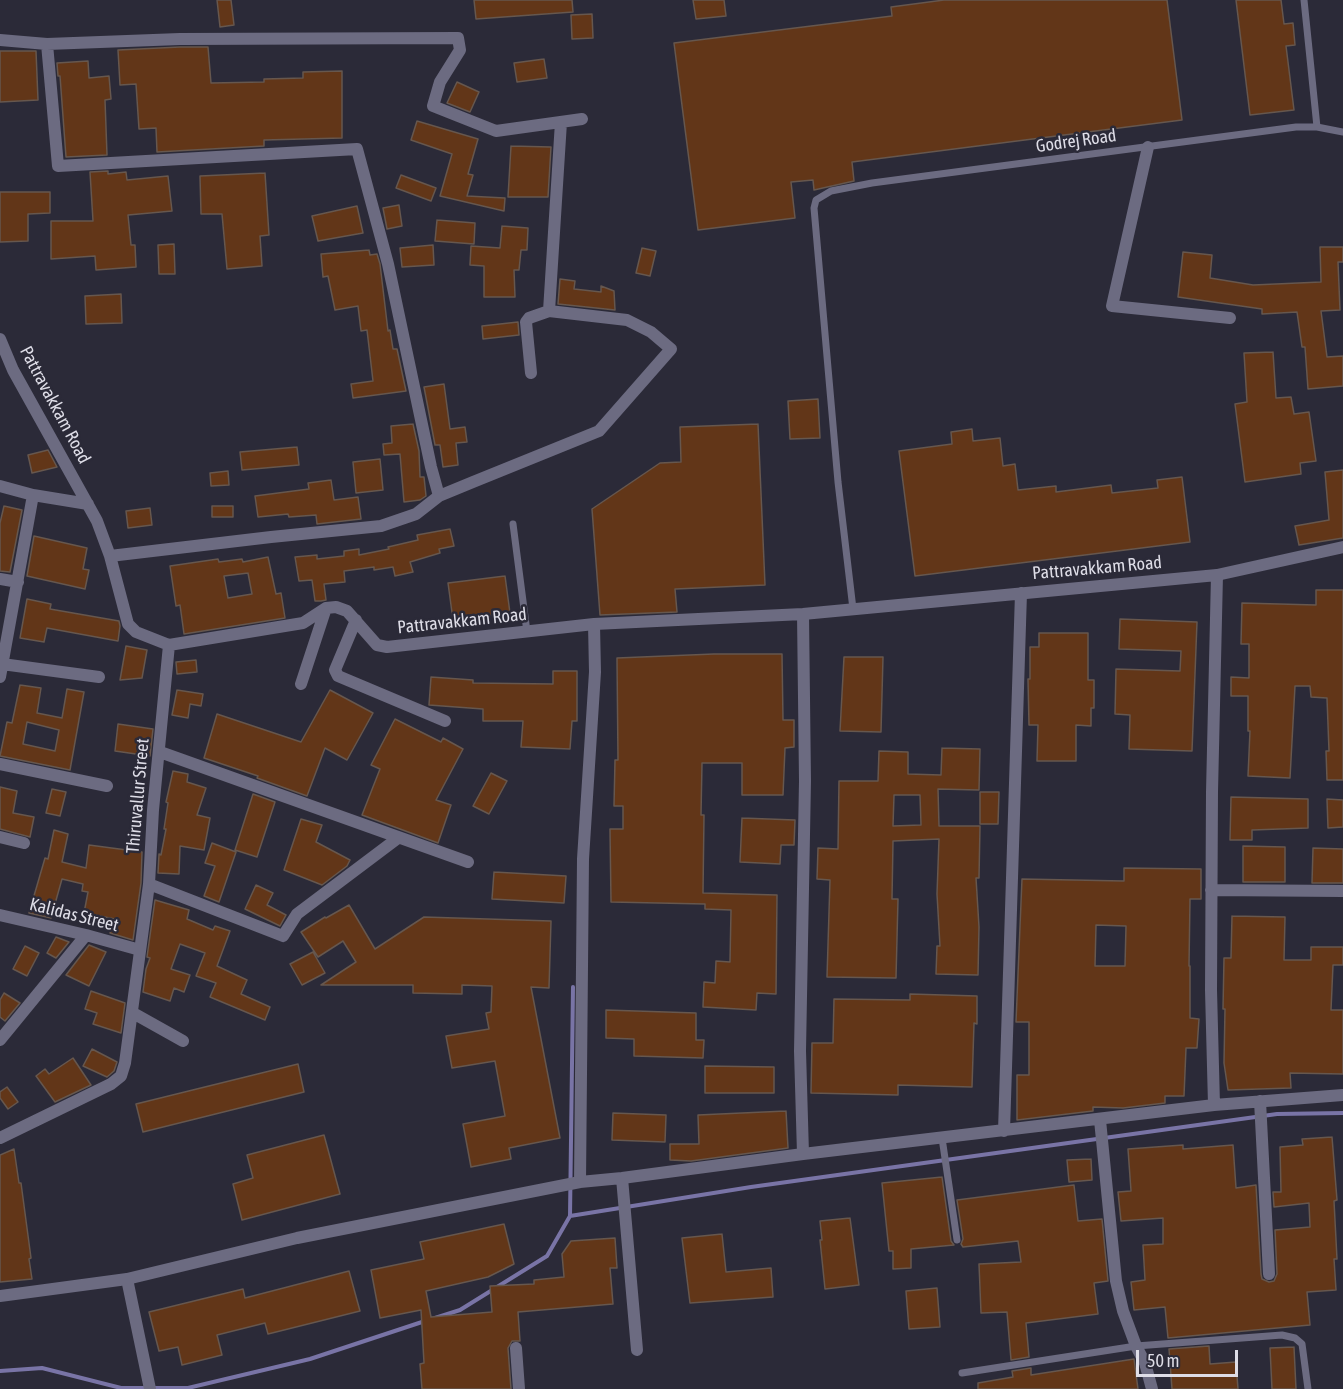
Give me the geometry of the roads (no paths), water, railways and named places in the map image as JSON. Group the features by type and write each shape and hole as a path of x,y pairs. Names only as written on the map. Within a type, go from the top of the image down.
{"street":[{"path":"0,40 47,44 180,39 458,38 460,50 440,82 433,106 496,131 582,119"},
{"path":"47,44 57,166 357,149 388,264 439,496"},
{"path":"549,311 561,122"},
{"path":"1148,147 1112,306 1230,318"},
{"path":"110,556 381,526 416,514 439,496 599,431 671,349 651,332 627,320 549,311 529,318 526,322 531,373"},
{"name":"Pattravakkam Road","path":"0,339 13,370 97,521 110,556 129,624 136,632 169,645"},
{"path":"0,375 13,370"},
{"path":"0,486 33,495 88,504"},
{"path":"0,677 33,495"},
{"name":"Pattravakkam Road","path":"326,608 336,607 347,610 377,645 387,647 594,624 803,614 1217,575 1343,547"},
{"path":"1214,1106 1211,890 1217,575"},
{"path":"0,579 18,582"},
{"path":"1004,1131 1021,593"},
{"path":"169,645 303,623 326,608"},
{"path":"301,684 326,608"},
{"path":"803,614 805,781 800,1051 804,1154"},
{"path":"356,620 335,670 338,676 445,721"},
{"path":"580,1182 583,859 595,672 594,624"},
{"name":"Thiruvallur Street","path":"0,1138 111,1084 121,1076 133,1013 148,884 169,645"},
{"path":"2,664 99,677"},
{"path":"160,752 468,862"},
{"path":"0,764 106,786"},
{"path":"0,837 24,843"},
{"path":"148,884 283,936 297,914 398,838"},
{"path":"1211,890 1343,891"},
{"name":"Kalidas Street","path":"0,915 140,950"},
{"path":"0,1040 86,935"},
{"path":"133,1013 183,1041"},
{"path":"0,1296 127,1279 297,1238 580,1182 804,1154 943,1145 1004,1131 1260,1101 1343,1095"},
{"path":"1260,1101 1269,1274"},
{"path":"1101,1120 1116,1281 1123,1311 1145,1363 1152,1389"},
{"path":"622,1178 637,1350"},
{"path":"127,1279 150,1389"},
{"path":"516,1348 519,1389"}],"lane":[{"path":"1304,0 1317,127"},
{"name":"Godrej Road","path":"853,609 838,482 814,208 816,200 831,191 872,183 1296,127 1317,127 1343,132"},
{"path":"513,524 527,632"},
{"path":"943,1145 957,1240"},
{"path":"962,1373 1136,1346 1282,1335 1295,1338 1302,1344 1308,1389"}],"waterway":[{"path":"435,1318 460,1310 547,1256 570,1216 573,987"},
{"path":"570,1216 751,1187 1277,1114 1343,1113"},
{"path":"0,1371 42,1368 121,1388 188,1388 310,1359 425,1321"}]}
